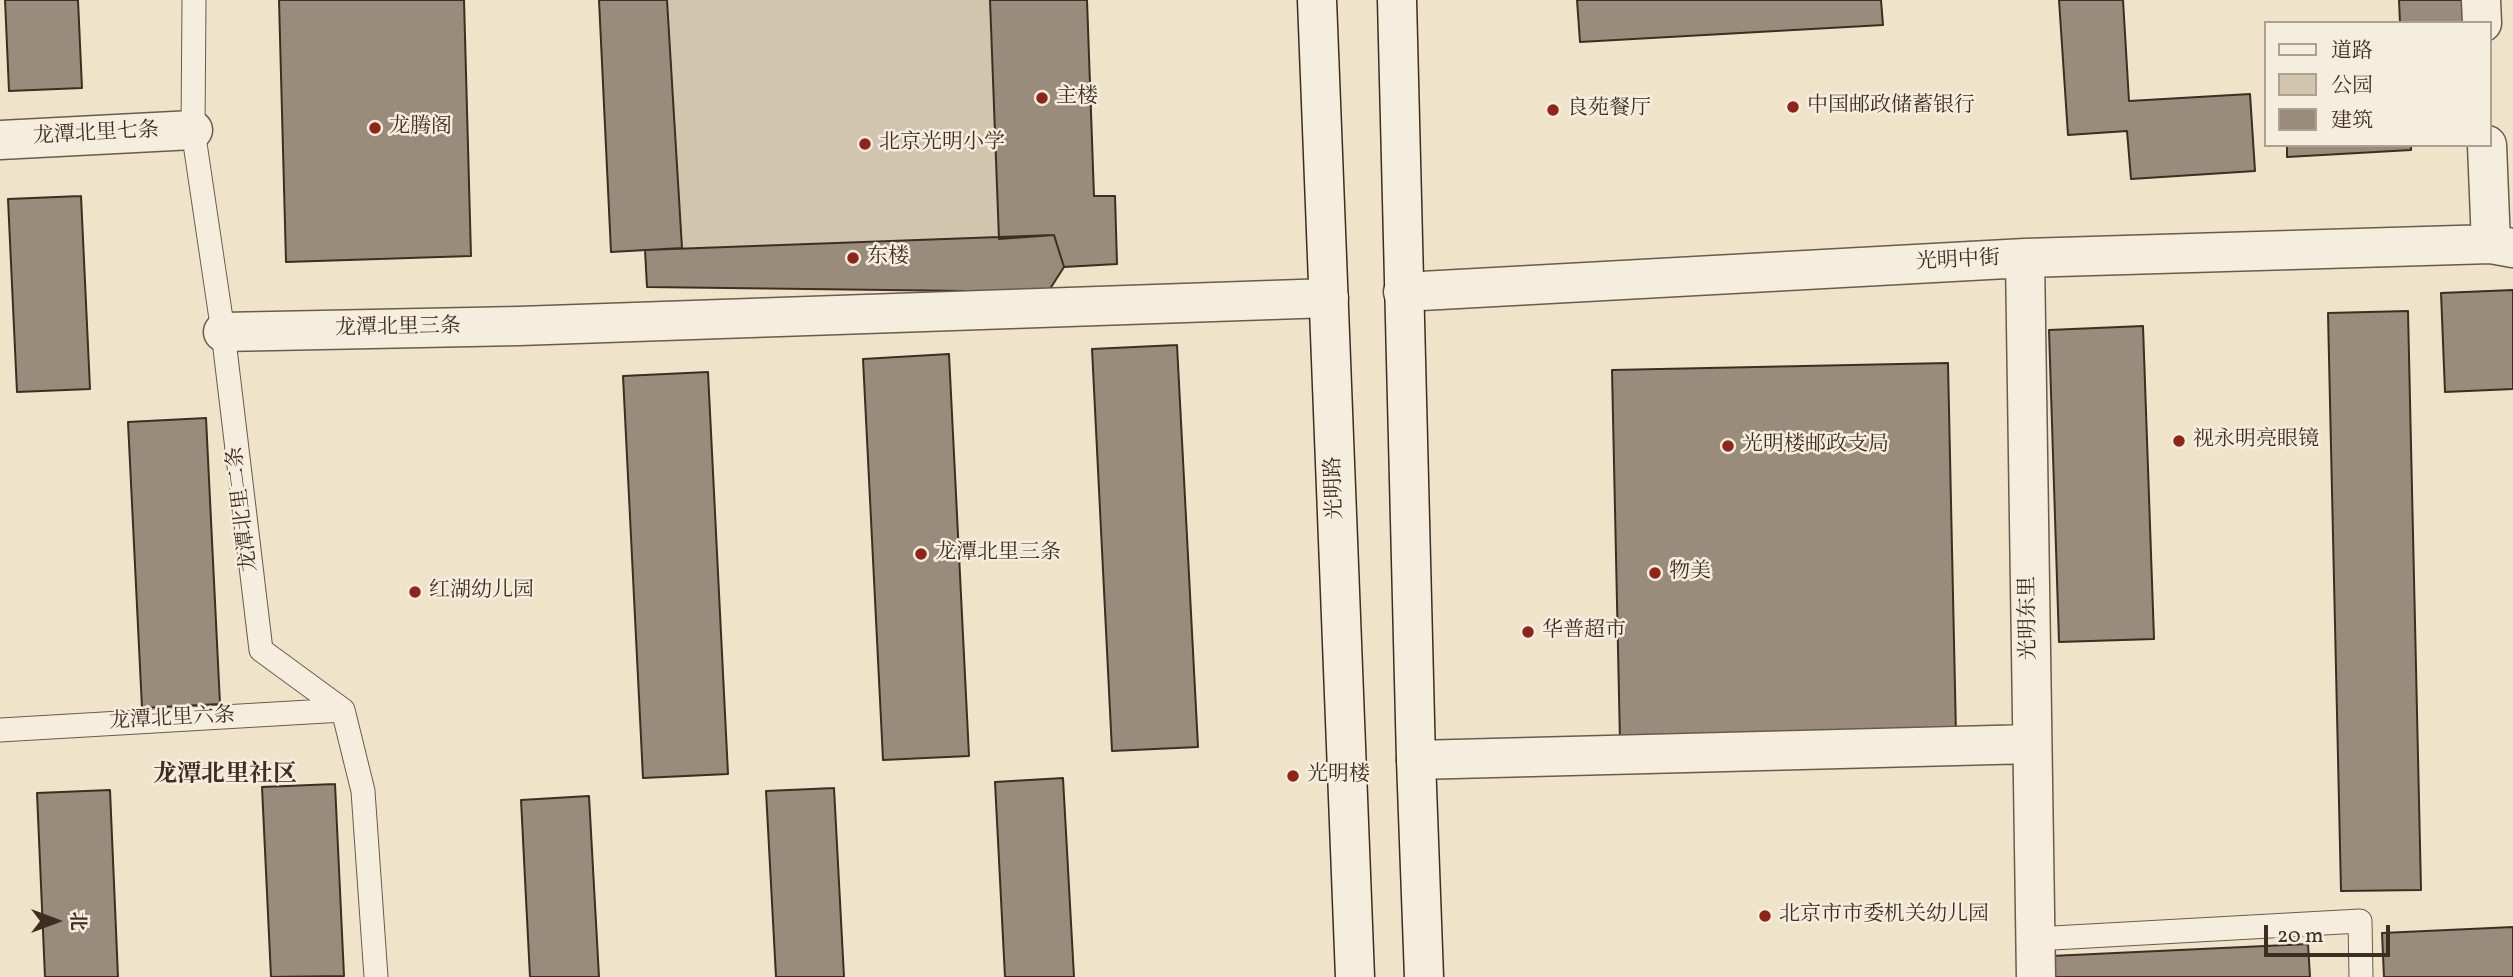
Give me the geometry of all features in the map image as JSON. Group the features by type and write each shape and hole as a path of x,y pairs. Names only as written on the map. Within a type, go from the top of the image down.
{"street":[{"name":"光明路","path":"1317,0 1355,977"},
{"path":"1397,0 1424,977"},
{"path":"2481,0 2482,21"},
{"name":"龙潭北里七条","path":"0,140 192,131"},
{"path":"2487,147 2502,246"},
{"name":"光明中街","path":"1403,292 2025,258 2502,246"},
{"name":"光明东里","path":"2025,258 2036,977"},
{"name":"龙潭北里三条","path":"223,332 519,326 1329,298"},
{"path":"1416,760 2032,744"}],"lane":[{"name":"龙潭北里二条","path":"194,0 192,131 223,332 261,650 343,710"},
{"name":"龙潭北里六条","path":"0,730 343,710"},
{"path":"343,710 363,791 376,977"},
{"path":"2035,939 2360,921 2361,977"}],"green space":[{"path":"667,0 990,0 999,239 682,248"}],"building":[{"path":"5,0 78,0 82,88 9,91"},
{"name":"龙腾阁","path":"279,0 464,0 471,256 286,262"},
{"path":"599,0 667,0 682,248 611,252"},
{"name":"主楼","path":"990,0 1087,0 1094,196 1115,196 1117,264 1064,267 1054,235 999,239"},
{"path":"1577,0 1881,0 1883,25 1580,42"},
{"path":"2059,0 2123,0 2129,101 2250,94 2255,171 2131,179 2127,131 2068,135"},
{"path":"2399,0 2463,0 2464,21 2400,21"},
{"path":"2287,147 2411,147 2411,150 2287,157"},
{"path":"81,196 90,389 17,392 8,199"},
{"name":"东楼","path":"1054,235 1064,267 1048,292 647,287 645,250"},
{"path":"2513,290 2513,389 2445,392 2441,293"},
{"path":"2408,311 2421,890 2341,891 2328,313"},
{"path":"2143,326 2154,639 2059,642 2049,330"},
{"path":"1177,345 1198,747 1112,751 1092,349"},
{"path":"949,354 969,756 883,760 863,359"},
{"path":"1948,363 1956,735 1620,742 1612,370"},
{"path":"708,372 728,774 643,778 623,376"},
{"path":"206,418 220,704 142,708 128,422"},
{"path":"1063,778 1074,977 1005,977 995,782"},
{"path":"335,784 344,976 271,977 262,787"},
{"path":"834,788 844,977 776,977 766,791"},
{"path":"110,790 118,977 45,977 37,793"},
{"path":"589,796 599,977 530,977 521,800"},
{"path":"2513,927 2513,977 2384,977 2382,933"},
{"path":"2308,944 2310,977 2052,977 2051,956"}],"place":[{"name":"主楼","path":"1042,98"},
{"name":"中国邮政储蓄银行","path":"1793,107"},
{"name":"良苑餐厅","path":"1553,110"},
{"name":"龙腾阁","path":"375,128"},
{"name":"北京光明小学","path":"865,144"},
{"name":"东楼","path":"853,258"},
{"name":"视永明亮眼镜","path":"2179,441"},
{"name":"光明楼邮政支局","path":"1728,446"},
{"name":"龙潭北里三条","path":"921,554"},
{"name":"物美","path":"1655,573"},
{"name":"红湖幼儿园","path":"415,592"},
{"name":"华普超市","path":"1528,632"},
{"name":"光明楼","path":"1293,776"},
{"name":"北京市市委机关幼儿园","path":"1765,916"}],"district":[{"name":"龙潭北里社区","path":"225,777"}]}
